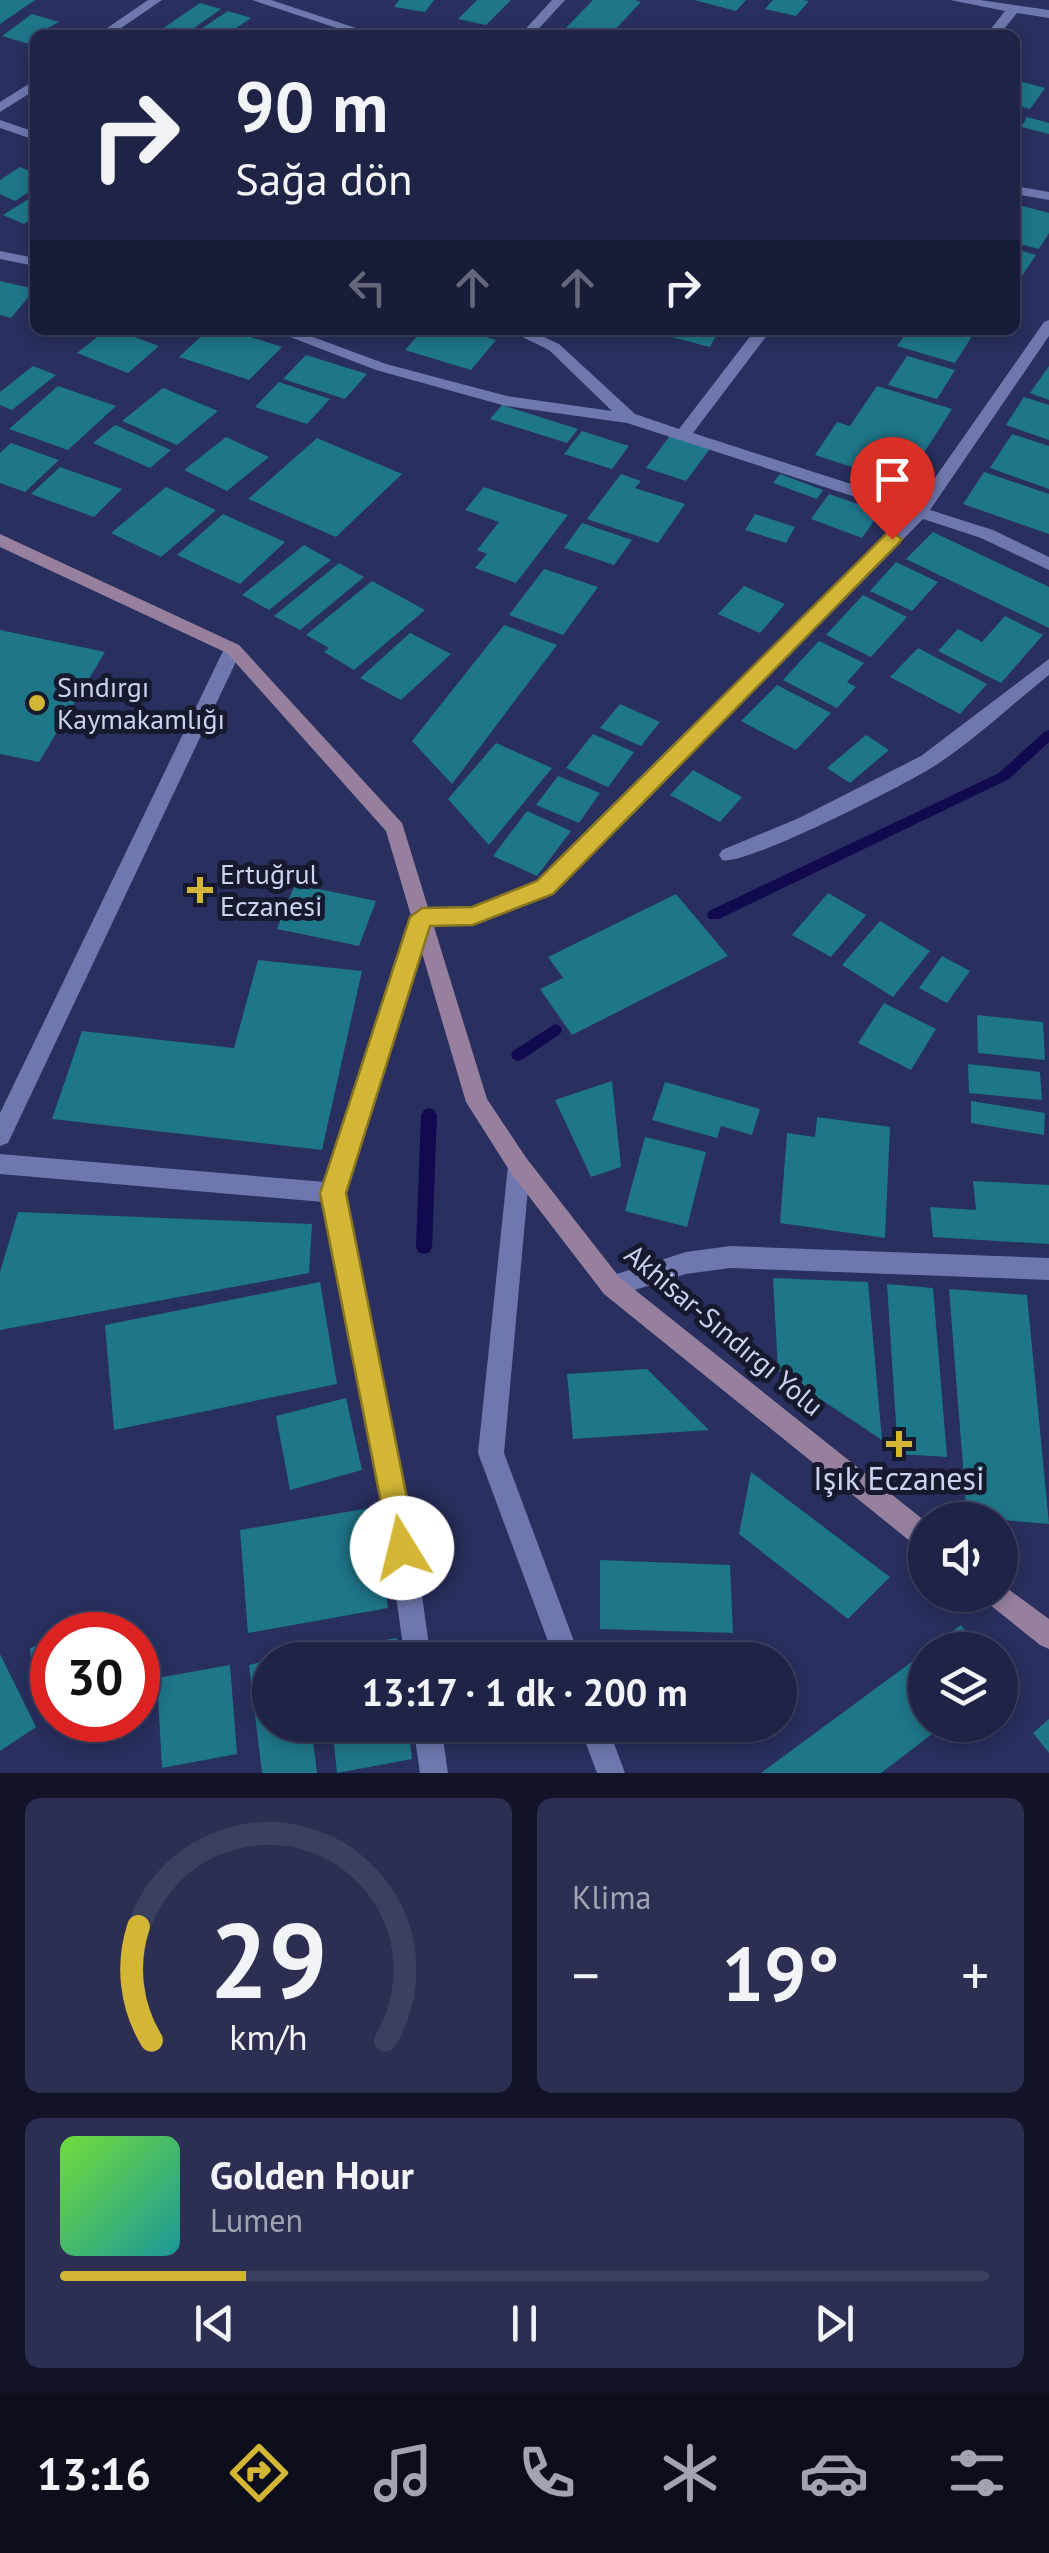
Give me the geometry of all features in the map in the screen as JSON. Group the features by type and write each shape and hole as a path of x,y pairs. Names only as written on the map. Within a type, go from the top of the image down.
{"main road":[{"name":"Akhisar-Sındırgı Yolu","path":"0,540 233,650 395,828 477,1102 519,1166 612,1286 908,1523"},
{"path":"1018,1611 1049,1636"}],"street":[{"path":"111,30 156,0"},
{"path":"258,0 355,30"},
{"path":"531,30 559,0"},
{"path":"956,0 1049,14"},
{"path":"996,30 1014,8"},
{"path":"0,108 30,87"},
{"path":"0,124 30,134"},
{"path":"1020,191 1049,196"},
{"path":"0,256 30,261"},
{"path":"415,1642 397,1510 333,1193 422,917 473,916 545,888 920,512 1049,325"},
{"path":"307,335 381,368 506,401 629,418 987,534 1049,564"},
{"path":"527,335 554,347 629,418"},
{"path":"682,435 758,335"},
{"path":"0,1136 233,650"},
{"path":"729,855 806,823 928,761 1049,665"},
{"path":"0,1164 333,1193"},
{"path":"519,1166 490,1453 561,1642"},
{"path":"612,1286 686,1263 730,1257 1049,1269"},
{"path":"429,1742 433,1773"},
{"path":"599,1742 611,1773"}],"building":[{"path":"0,0 35,0 0,24"},
{"path":"399,0 434,0 425,12 394,7"},
{"path":"477,0 511,0 486,25 458,19"},
{"path":"593,0 641,2 615,30 564,30"},
{"path":"694,0 746,0 736,11"},
{"path":"773,0 809,1 796,16 765,9"},
{"path":"200,3 221,9 191,30 161,30"},
{"path":"228,11 251,18 233,30 200,30"},
{"path":"32,14 59,22 44,30 30,30 29,44 2,36"},
{"path":"1020,81 1045,88 1030,109 1020,106"},
{"path":"1027,117 1049,123 1049,134 1021,127"},
{"path":"20,167 30,171 30,191 15,201 0,194 0,180"},
{"path":"30,198 30,220 24,224 3,215"},
{"path":"1020,205 1049,213 1049,233 1039,249 1020,244"},
{"path":"1020,250 1036,255 1020,279"},
{"path":"0,281 30,288 30,295 11,318 0,315"},
{"path":"100,335 129,335 159,346 128,373 77,353"},
{"path":"203,335 245,335 282,347 249,380 179,357"},
{"path":"418,335 479,335 496,340 471,370 405,350"},
{"path":"664,335 716,335 710,347"},
{"path":"905,335 973,335 955,363 897,346"},
{"path":"306,355 367,374 345,399 283,379"},
{"path":"907,356 955,370 937,399 888,385"},
{"path":"33,366 56,375 12,410 0,405 0,392"},
{"path":"1049,366 1049,400 1030,393"},
{"path":"279,382 330,399 307,424 255,407"},
{"path":"58,386 116,406 68,450 9,429"},
{"path":"877,386 952,409 904,484 815,455 837,422 850,426"},
{"path":"163,388 218,411 177,445 122,421"},
{"path":"1024,397 1049,405 1049,440 1006,425"},
{"path":"502,405 578,429 567,443 490,419"},
{"path":"115,425 171,450 150,468 93,443"},
{"path":"582,431 629,446 612,469 564,454"},
{"path":"672,433 712,446 686,481 646,468"},
{"path":"1012,434 1049,446 1049,489 990,468"},
{"path":"226,437 269,457 227,491 184,470"},
{"path":"317,438 402,474 336,537 248,499"},
{"path":"11,443 59,460 25,492 0,483 0,453"},
{"path":"60,467 122,489 94,517 31,494"},
{"path":"984,472 1049,494 1049,534 963,504"},
{"path":"621,474 641,481 635,488 685,504 658,543 587,519"},
{"path":"780,474 823,490 817,499 773,483"},
{"path":"166,487 216,510 161,557 111,533"},
{"path":"484,487 568,515 516,583 475,568 487,554 477,550 499,522 465,510"},
{"path":"829,494 880,512 862,538 811,519"},
{"path":"223,514 285,542 240,584 177,555"},
{"path":"755,514 795,527 786,543 745,530"},
{"path":"582,523 632,540 614,565 564,548"},
{"path":"933,532 1049,587 1049,628 906,559"},
{"path":"304,545 331,560 269,610 242,595"},
{"path":"896,562 938,582 912,611 870,591"},
{"path":"339,563 364,577 300,630 274,616"},
{"path":"544,569 598,587 563,635 509,615"},
{"path":"372,581 425,610 354,670 324,652 329,648 306,635"},
{"path":"744,586 785,604 760,633 718,614"},
{"path":"863,595 907,617 871,657 826,635"},
{"path":"1005,616 1043,635 1001,683 938,651 958,629 982,642"},
{"path":"504,625 557,645 452,784 412,741"},
{"name":"Sındırgı Kaymakamlığı","path":"0,630 105,652 39,762 0,754"},
{"path":"410,633 451,654 401,700 360,678"},
{"path":"819,641 864,663 847,682 856,687 837,708 783,680"},
{"path":"918,648 987,684 960,714 890,677"},
{"path":"777,685 831,713 796,750 741,721"},
{"path":"620,704 660,722 641,746 600,728"},
{"path":"593,734 634,752 608,787 566,768"},
{"path":"866,735 889,750 850,783 827,768"},
{"path":"496,743 552,768 489,845 448,799"},
{"path":"693,770 742,797 720,822 670,795"},
{"path":"558,776 600,793 579,823 536,805"},
{"path":"527,811 571,831 537,876 493,856"},
{"path":"295,884 376,901 359,946 277,929"},
{"path":"828,893 866,915 831,957 792,935"},
{"path":"676,894 728,956 572,1035 540,989 563,978 548,957"},
{"path":"880,921 930,951 893,997 842,965"},
{"path":"942,956 970,971 947,1003 919,988"},
{"path":"258,960 362,971 322,1150 52,1119 82,1031 234,1048"},
{"path":"884,1003 936,1029 911,1070 858,1043"},
{"path":"977,1015 1043,1022 1045,1060 978,1053"},
{"path":"968,1064 1040,1072 1042,1100 969,1093"},
{"path":"612,1081 621,1167 591,1177 555,1100"},
{"path":"665,1082 760,1109 752,1135 721,1126 717,1138 652,1120"},
{"path":"971,1101 1045,1113 1044,1135 971,1123"},
{"path":"817,1117 890,1127 885,1238 780,1223 787,1133 815,1137"},
{"path":"645,1137 706,1152 687,1227 625,1211"},
{"path":"973,1181 1049,1185 1049,1244 933,1237 930,1207 976,1210"},
{"path":"18,1212 312,1224 309,1273 0,1330 0,1272"},
{"path":"773,1278 868,1282 882,1440 778,1371"},
{"path":"320,1282 337,1384 114,1430 105,1325"},
{"path":"887,1284 933,1288 947,1457 898,1454"},
{"path":"949,1289 1027,1295 1049,1524 1018,1521 1018,1502 966,1502"},
{"path":"647,1369 709,1430 573,1439 567,1374"},
{"path":"346,1398 362,1470 290,1490 276,1416"},
{"path":"751,1472 890,1577 848,1619 739,1534"},
{"path":"376,1507 388,1608 248,1633 240,1530"},
{"path":"600,1560 730,1565 733,1633 600,1629"},
{"path":"0,1654 30,1715 30,1731 0,1751"},
{"path":"230,1665 237,1754 162,1768 160,1677"},
{"path":"908,1665 908,1742 922,1742 881,1773 761,1773"},
{"path":"1049,1719 1049,1753 1033,1733"},
{"path":"258,1742 313,1742 317,1773 262,1773"},
{"path":"334,1742 410,1742 412,1759 337,1773"}],"waterway":[{"path":"714,915 1004,776 1049,735"},
{"path":"518,1055 555,1030"},
{"path":"424,1247 429,1115"}],"place":[{"name":"Sındırgı Kaymakamlığı","path":"37,703"},
{"name":"Ertuğrul Eczanesi","path":"200,890"},
{"name":"Işık Eczanesi","path":"899,1444"}],"route":[{"path":"402,1548 333,1193 422,917 473,916 545,888 892,539"}]}
